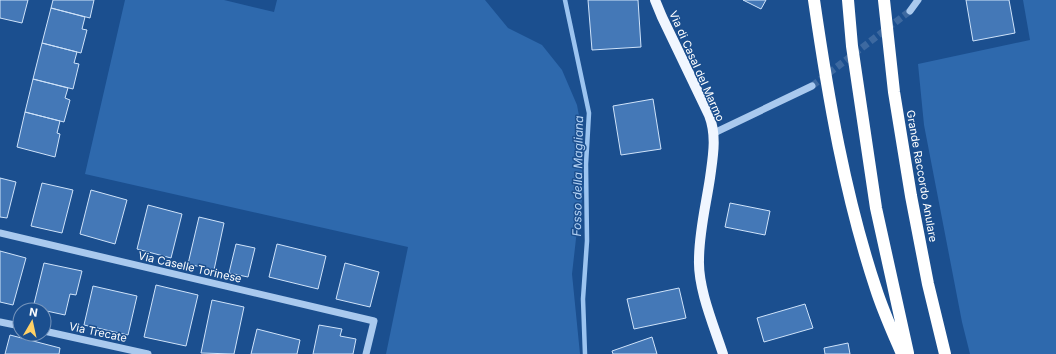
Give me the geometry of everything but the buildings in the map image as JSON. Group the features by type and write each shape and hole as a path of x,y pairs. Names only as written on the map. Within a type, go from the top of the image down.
{"highway":[{"path":"814,0 826,86 865,253 877,291 902,354"},
{"path":"848,0 853,54 876,208 908,354"},
{"name":"Grande Raccordo Anulare","path":"884,0 894,92 911,196 928,284 945,354"}],"main road":[{"name":"Via di Casal del Marmo","path":"655,0 709,115 714,133 714,148 700,239 699,267 708,307 723,354"}],"street":[{"path":"910,11 918,0"},
{"path":"714,133 812,86"},
{"name":"Via Caselle Torinese","path":"0,234 374,321 366,354"},
{"path":"0,322 12,324"},
{"name":"Via Trecate","path":"52,333 148,354"}],"shaded area":[{"path":"125,0 224,0 274,12 277,0 485,0 508,28 542,45 562,70 577,105 582,132 581,159 584,190 578,221 572,274 580,354 386,354 408,247 85,174"},
{"path":"1023,0 1056,0 1056,354 970,354 962,322 924,125 918,64 1030,40"}],"waterway":[{"name":"Fosso della Magliana","path":"565,0 589,113 586,164 587,241 583,299 585,354"}],"tunnel":[{"path":"812,86 910,11"}]}
